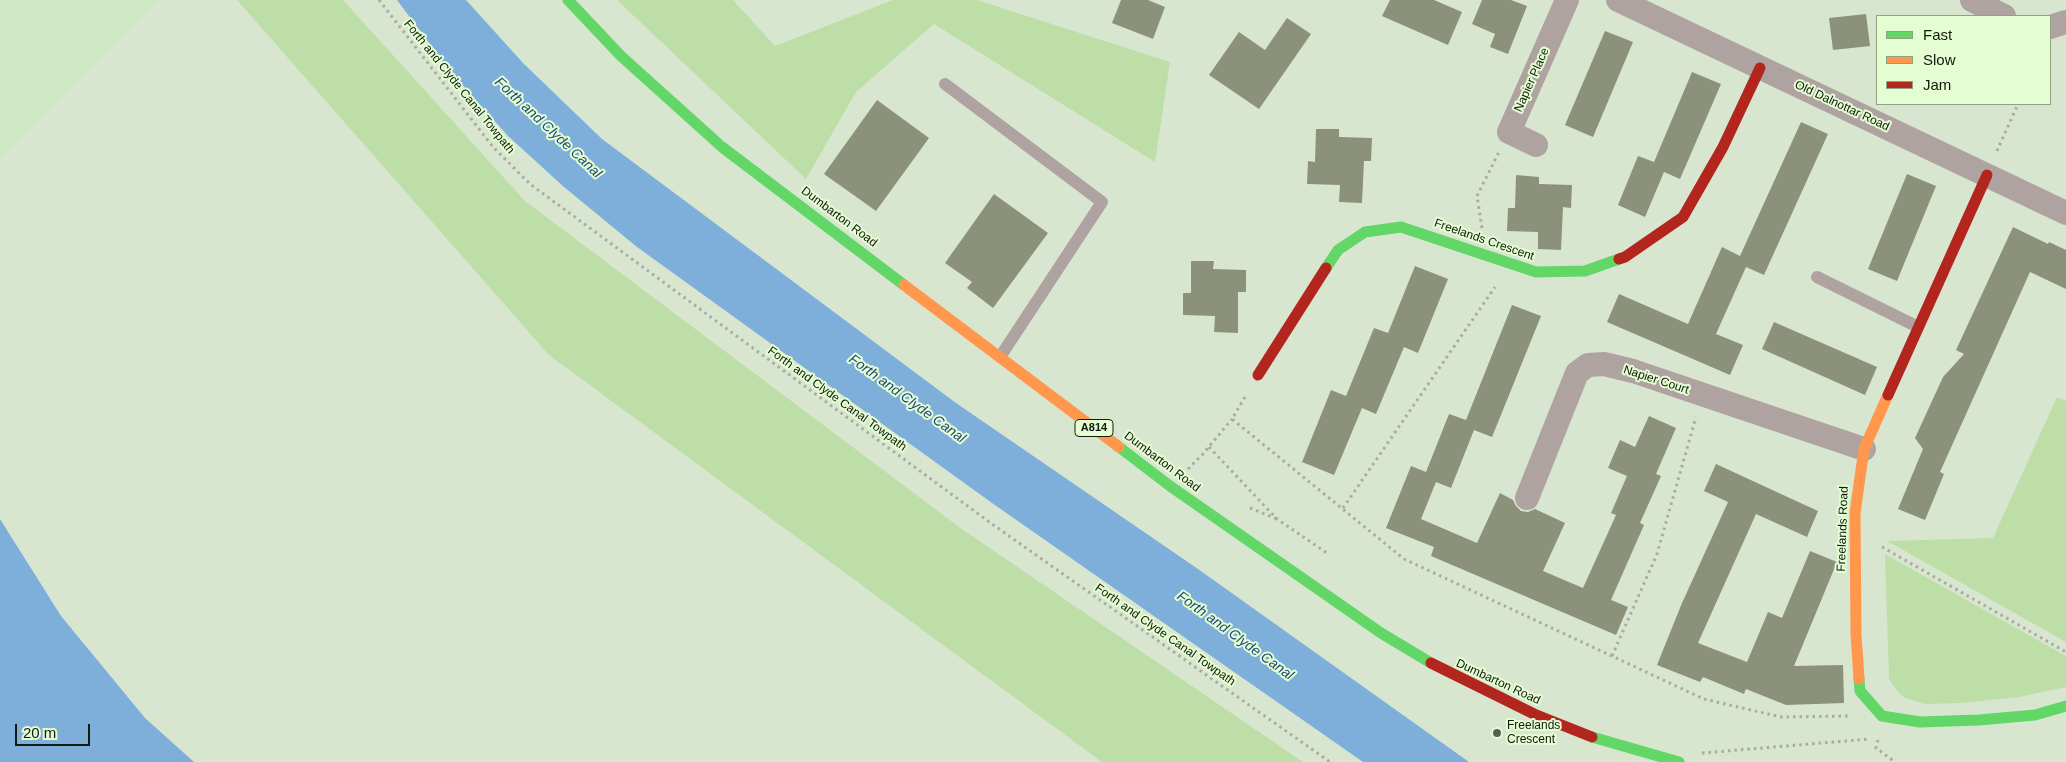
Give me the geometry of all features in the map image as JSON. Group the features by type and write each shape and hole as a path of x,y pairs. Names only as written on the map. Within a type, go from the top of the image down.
{"street":[{"name":"Dumbarton Road","path":"568,0 620,56 722,147 1170,486 1381,633 1441,669 1526,710 1588,736 1679,762"},
{"name":"Napier Place","path":"1509,132 1567,0"},
{"name":"Old Dalnottar Road","path":"1618,0 2066,213"},
{"path":"1972,0 2002,15"},
{"path":"2051,27 2066,22"},
{"name":"Freelands Crescent","path":"1258,375 1338,250 1365,232 1400,227 1536,272 1585,271 1625,257 1683,217 1723,146 1760,68"},
{"path":"1509,132 1536,145"},
{"name":"Freelands Road","path":"1882,716 1860,691 1856,634 1855,513 1864,449 1987,175"},
{"name":"Napier Court","path":"1527,498 1577,373 1588,366 1604,364 1633,371 1864,449"},
{"path":"1882,716 1920,722 1979,720 2035,715 2066,706"}],"lane":[{"path":"945,84 1102,202 1000,357"},
{"path":"1817,277 1918,327"}],"path":[{"name":"Forth and Clyde Canal Towpath","path":"379,0 493,147 530,184 992,524 1330,762"},
{"path":"1987,175 2018,105"},
{"path":"1483,254 1482,224 1477,196 1509,132"},
{"path":"1343,508 1511,264"},
{"path":"1187,470 1232,419 1258,375"},
{"path":"1612,656 1657,554 1702,395"},
{"path":"1232,419 1404,559 1704,699 1780,717 1882,716"},
{"path":"1209,447 1277,519 1327,554"},
{"path":"1855,532 2066,652"},
{"path":"1700,753 1878,738"}],"shaded area":[{"path":"0,0 158,0 0,158"},
{"path":"237,0 343,0 525,201 959,527 1303,762 1102,762 549,355"},
{"path":"617,0 733,0 775,46 893,0 977,0 1170,62 1155,162 934,24 856,92 806,179"},
{"path":"2057,397 2066,401 2066,642 1887,541 1993,538"},
{"path":"1885,554 2066,656 2066,687 2019,697 1962,703 1925,704 1905,698 1889,679"}],"water":[{"name":"Forth and Clyde Canal","path":"397,0 466,0 524,64 602,139 956,403 1198,569 1469,762 1363,762 992,503 637,247 564,187 508,136 450,71"},
{"path":"0,519 61,616 145,718 194,762 0,762"}],"building":[{"path":"1121,0 1148,0 1165,7 1153,39 1112,23"},
{"path":"1390,0 1434,0 1462,12 1448,45 1382,16"},
{"path":"1482,0 1511,0 1527,6 1508,54 1490,47 1495,34 1472,24"},
{"path":"1866,14 1870,46 1833,50 1829,18"},
{"path":"1287,18 1311,34 1259,109 1209,75 1239,32 1265,50"},
{"path":"1605,31 1633,42 1593,137 1565,125"},
{"path":"1692,72 1721,84 1680,179 1664,172 1645,217 1618,205 1638,156 1654,162"},
{"path":"877,100 929,138 876,211 824,174"},
{"path":"1801,122 1828,134 1764,275 1746,267 1716,334 1743,345 1730,375 1607,322 1619,294 1688,324 1722,247 1740,256"},
{"path":"1316,129 1339,129 1339,137 1372,138 1371,161 1364,161 1362,203 1339,202 1340,185 1307,184 1308,161 1315,162"},
{"path":"1907,174 1936,186 1897,281 1868,269"},
{"path":"1516,175 1539,177 1539,184 1572,185 1571,208 1563,207 1561,250 1538,249 1538,232 1507,231 1508,208 1515,208"},
{"path":"994,194 1048,233 993,308 967,288 972,282 945,263"},
{"path":"2013,227 2048,244 2049,242 2066,250 2066,289 2030,272 1940,472 1944,474 1925,520 1898,509 1923,449 1915,438 1943,377 1964,354 1956,350"},
{"path":"1191,261 1214,261 1213,269 1246,270 1246,292 1238,292 1238,333 1214,332 1215,316 1183,315 1183,293 1191,293"},
{"path":"1415,266 1448,279 1418,353 1404,347 1376,414 1362,408 1334,475 1302,462 1331,390 1346,396 1374,328 1388,333"},
{"path":"1512,305 1541,316 1492,437 1474,430 1451,488 1436,482 1421,519 1477,543 1500,493 1513,500 1521,511 1528,512 1535,509 1565,523 1543,571 1583,588 1616,515 1611,513 1627,476 1608,468 1620,440 1635,447 1649,416 1676,428 1656,474 1661,476 1640,523 1644,525 1611,600 1628,607 1616,635 1431,556 1434,547 1386,528 1411,466 1426,472 1449,414 1466,420"},
{"path":"1774,322 1877,367 1865,395 1762,349"},
{"path":"1716,464 1818,511 1807,537 1756,514 1698,643 1747,662 1768,612 1782,618 1810,551 1837,562 1794,666 1843,665 1844,703 1786,705 1746,689 1744,694 1703,677 1700,682 1657,665 1682,603 1728,502 1704,491"}],"traffic: fast":[{"path":"568,0 621,56 722,147 904,285"},
{"path":"1326,268 1338,250 1365,232 1401,227 1536,272 1585,271 1619,259"},
{"path":"1119,447 1170,486 1381,633 1431,663"},
{"path":"1859,679 1860,691 1882,716 1920,722 1979,720 2035,715 2066,706"},
{"path":"1592,737 1679,762"}],"traffic: slow":[{"path":"904,285 1119,447"},
{"path":"1859,679 1856,634 1855,513 1864,449 1888,395"}],"traffic: jam":[{"path":"1619,259 1625,257 1683,217 1723,147 1760,68"},
{"path":"1888,395 1987,175"},
{"path":"1258,375 1326,268"},
{"path":"1431,663 1534,714 1592,737"}],"place":[{"name":"Freelands Crescent","path":"1497,733"}]}
